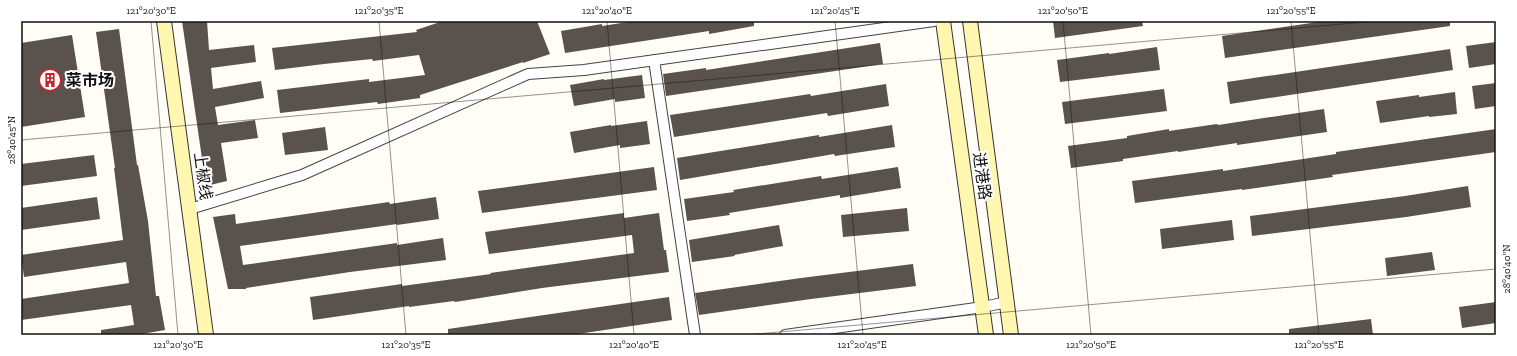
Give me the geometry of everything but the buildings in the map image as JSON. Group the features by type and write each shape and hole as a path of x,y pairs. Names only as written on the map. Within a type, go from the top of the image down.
{"main road":[{"name":"上椒线","path":"164,21 206,335"},
{"name":"进港路","path":"943,21 986,335"},
{"name":"进港路","path":"970,21 1008,302 1011,335"}],"street":[{"path":"190,210 302,175 528,74 584,70 934,21"},
{"path":"654,60 695,335"},
{"path":"785,335 983,307 1008,302"}],"place":[{"name":"菜市场","path":"50,80"}]}
